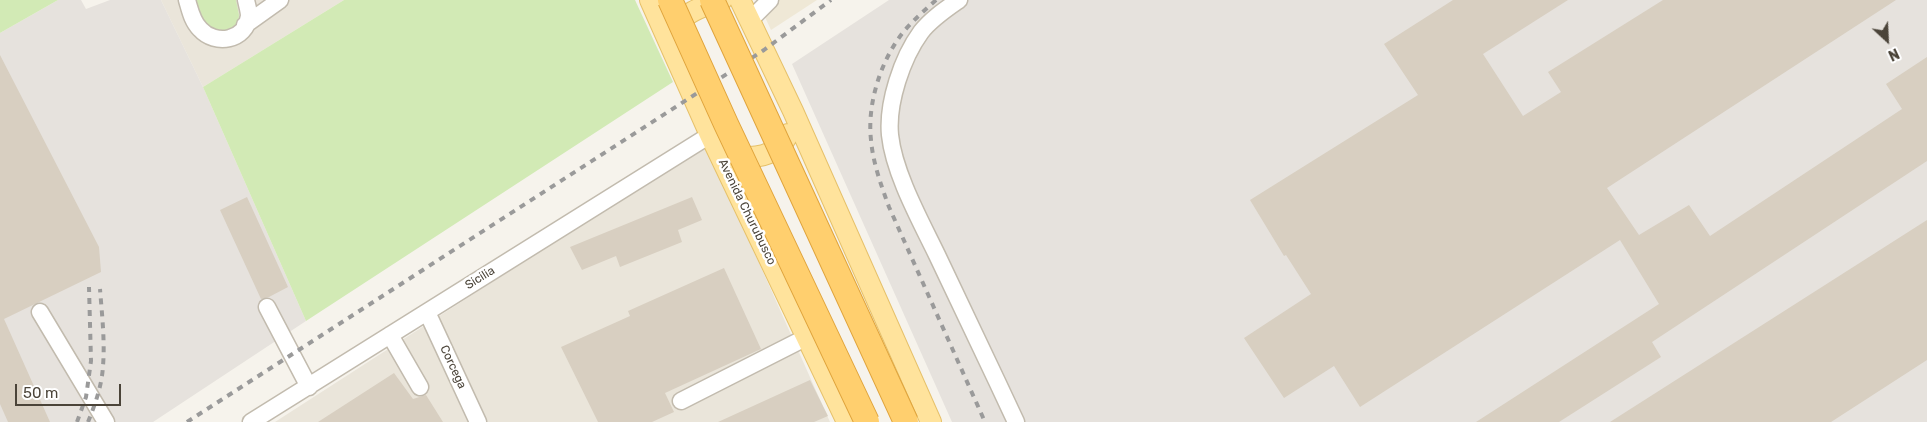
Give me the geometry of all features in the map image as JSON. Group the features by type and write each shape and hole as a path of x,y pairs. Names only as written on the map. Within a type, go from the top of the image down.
{"highway":[{"name":"Avenida Churubusco","path":"670,0 726,124 867,422"},
{"path":"712,0 906,422"}],"main road":[{"name":"Avenida Churubusco","path":"650,0 713,141 848,422"},
{"path":"666,37 673,26 683,18 722,0"},
{"path":"740,0 793,111 931,422"},
{"path":"713,141 730,155 749,158 763,156 774,150 786,138 791,129 793,111"}],"street":[{"path":"187,0 191,15 199,29 212,38 222,40 233,37 243,29 249,16 246,0"},
{"path":"245,25 280,0"},
{"path":"749,21 770,0"},
{"path":"959,0 945,9 922,32 900,70 892,102 890,135 898,168 919,218 1016,422"},
{"name":"Sicilia","path":"251,422 310,387 427,312 713,141"},
{"path":"267,307 310,387"},
{"path":"40,312 106,422"},
{"name":"Corcega","path":"427,312 478,422"},
{"path":"390,335 420,387"},
{"path":"681,401 807,337"}],"shaded area":[{"path":"58,0 81,0 86,9 110,0 161,0 203,87 306,321 153,422 0,422 0,33"},
{"path":"161,0 344,0 203,87"},
{"path":"757,0 817,0 771,30"},
{"path":"889,0 1927,0 1927,422 952,422 792,64"},
{"path":"706,144 830,422 275,422"}],"green space":[{"path":"0,0 58,0 0,33"},
{"path":"195,0 236,0 239,15 238,25 225,38 200,20"},
{"path":"344,0 635,0 673,82 306,321 203,87"}],"building":[{"path":"1453,0 1568,0 1483,54 1523,116 1561,92 1548,72 1663,0 1896,0 1607,188 1639,235 1689,205 1710,236 1902,109 1886,84 1927,57 1927,161 1652,342 1661,357 1559,422 1476,422 1659,304 1620,240 1360,407 1334,366 1284,398 1244,338 1311,294 1286,255 1284,256 1250,200 1418,95 1384,44"},
{"path":"0,55 99,247 101,272 4,319 50,422 8,422 0,404"},
{"path":"247,197 288,287 261,299 220,210"},
{"path":"692,197 702,220 678,230 682,242 620,267 616,256 582,270 570,247"},
{"path":"1927,220 1927,360 1831,422 1610,422"},
{"path":"724,268 761,349 665,393 674,412 652,422 598,422 561,347 630,316 628,311"},
{"path":"394,373 413,399 426,395 443,422 318,422"},
{"path":"810,380 828,416 814,422 718,422"}],"railway":[{"path":"187,422 764,50 831,0"},
{"path":"936,0 901,35 881,71 871,113 872,149 875,166 889,207 985,422"},
{"path":"77,422 86,397 91,361 89,287"},
{"path":"88,422 98,395 104,357 100,289"}]}
